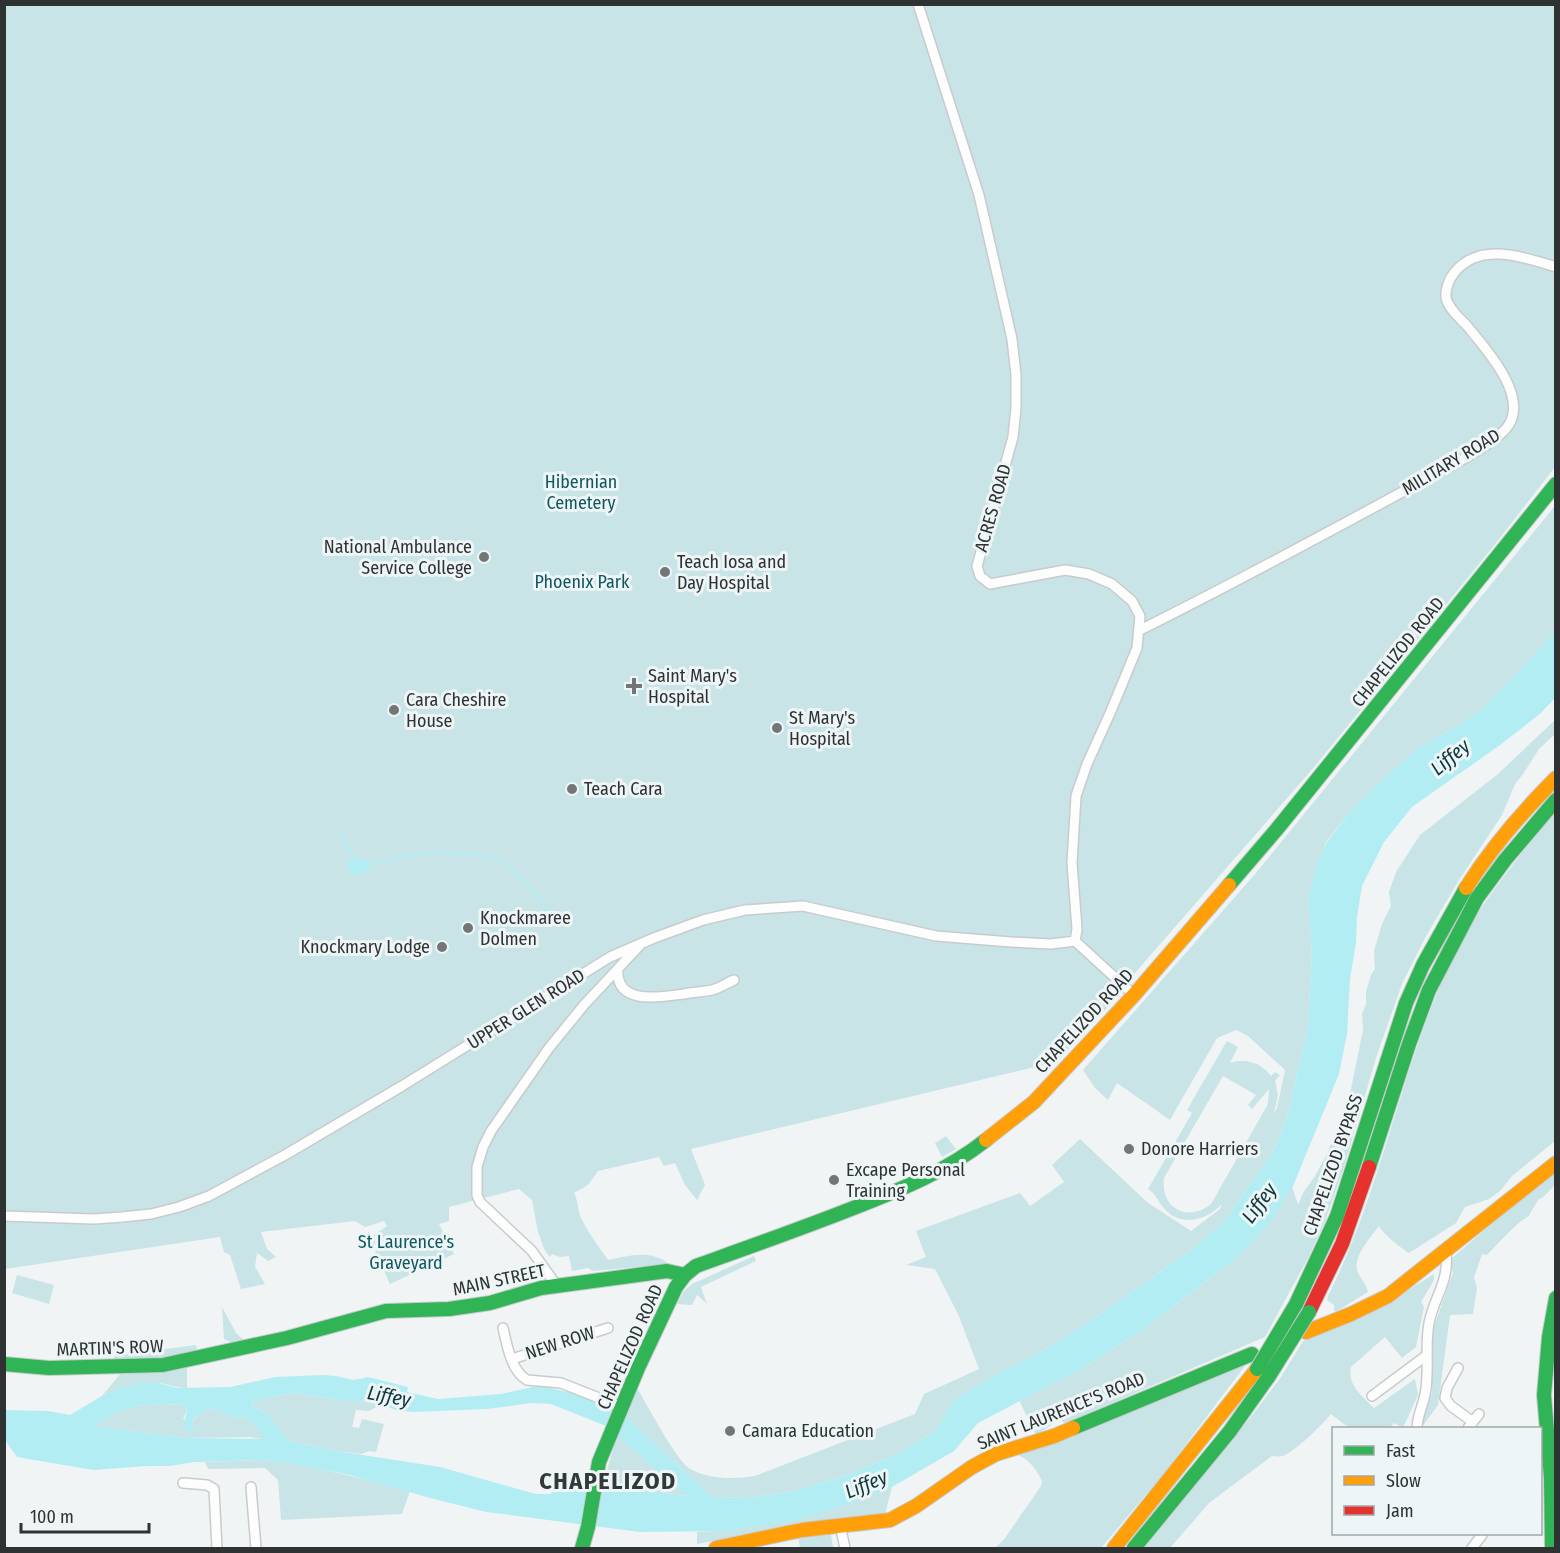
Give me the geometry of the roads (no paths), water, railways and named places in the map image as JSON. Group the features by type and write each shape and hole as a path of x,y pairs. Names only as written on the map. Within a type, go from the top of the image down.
{"main road":[{"name":"CHAPELIZOD ROAD","path":"582,1548 588,1527 594,1484 610,1435 676,1287 685,1275 696,1266 914,1184 962,1158 1016,1119 1134,994 1277,829 1556,484"},
{"name":"CHAPELIZOD BYPASS","path":"1114,1548 1257,1369 1296,1304 1337,1216 1406,1003 1423,965 1474,876 1527,807 1556,778"},
{"name":"CHAPELIZOD BYPASS","path":"1134,1548 1230,1431 1269,1376 1309,1311 1358,1206 1409,1044 1429,990 1477,898 1504,860 1556,800"},
{"path":"1306,1332 1352,1314 1388,1296 1556,1163"},
{"name":"MAIN STREET","path":"287,1338 386,1311 449,1309 490,1303 541,1288 667,1271 685,1275"},
{"path":"1552,1548 1553,1478 1546,1435 1544,1395 1549,1337 1556,1298"},
{"name":"MARTIN'S ROW","path":"4,1364 49,1368 144,1367 163,1365 287,1338"},
{"name":"SAINT LAURENCE'S ROAD","path":"716,1548 802,1530 890,1520 996,1454 1054,1436 1112,1410 1252,1354"}],"street":[{"name":"ACRES ROAD","path":"918,4 979,195 1014,354 1016,408 1013,436 981,546 977,566 980,576 990,584 1065,570 1089,574 1112,584 1132,601 1140,616 1137,648 1087,764 1076,796 1072,863 1077,929 1075,941"},
{"name":"MILITARY ROAD","path":"1140,630 1466,457 1499,434 1508,426 1513,416 1512,392 1490,354 1454,312 1446,298 1449,280 1455,271 1468,261 1483,256 1523,257 1556,267"},
{"name":"UPPER GLEN ROAD","path":"4,1216 94,1219 122,1217 151,1214 208,1196 276,1161 619,953 703,920 745,910 803,906 936,936 1050,944 1075,941"},
{"path":"1075,941 1134,994"},
{"path":"557,1286 532,1251 482,1204 477,1195 477,1167 491,1131 549,1048 584,1005 642,943"},
{"path":"618,969 617,979 623,989 636,996 660,997 713,990 734,980"},
{"path":"1417,1427 1427,1385 1429,1323 1444,1283 1447,1267 1446,1252"},
{"path":"503,1328 512,1359 522,1377 527,1380 561,1383 621,1409"},
{"name":"NEW ROW","path":"512,1359 608,1328"},
{"path":"1372,1396 1427,1355"},
{"path":"1458,1368 1447,1388 1445,1398 1473,1422"},
{"path":"183,1484 207,1485 213,1489 217,1548"},
{"path":"251,1487 256,1548"},
{"path":"840,1525 845,1548"},
{"path":"1472,1548 1482,1535"}],"water":[{"name":"Liffey","path":"1555,632 1555,698 1541,713 1500,745 1412,807 1384,842 1362,886 1350,979 1347,1034 1339,1074 1293,1186 1268,1225 1239,1256 1141,1331 1081,1369 978,1423 954,1451 892,1487 859,1501 795,1520 728,1531 640,1532 486,1512 350,1475 292,1464 264,1460 194,1462 170,1466 93,1470 17,1457 5,1440 4,1410 48,1411 70,1415 102,1396 142,1383 158,1383 177,1388 230,1387 275,1377 323,1375 353,1380 368,1377 408,1387 407,1392 438,1399 501,1394 532,1387 545,1387 576,1394 625,1416 712,1497 749,1498 794,1491 845,1476 899,1453 935,1431 952,1403 974,1387 1054,1344 1104,1312 1195,1247 1224,1222 1271,1155 1287,1119 1308,1026 1312,953 1308,899 1318,861 1327,842 1366,795 1417,749 1481,710","holes":["293,1393 339,1400 373,1401 395,1410 413,1412 487,1409 532,1403 551,1404 606,1426 688,1496 564,1484 550,1494 536,1494 440,1467 289,1441 267,1413 253,1407 252,1402","184,1405 187,1411 185,1427 188,1434 193,1430 193,1419 207,1410 215,1409 237,1419 240,1416 250,1420 267,1439 187,1438 93,1426 114,1414 137,1406"]},
{"path":"367,859 370,865 368,871 354,875 348,869 347,861"}],"waterway":[{"path":"340,832 347,849 359,862"},
{"path":"368,865 428,852 471,854 501,860 521,877 548,910"}],"place":[{"name":"National Ambulance Service College","path":"484,557"},
{"name":"Teach Iosa and Day Hospital","path":"665,572"},
{"name":"Saint Mary's Hospital","path":"634,686"},
{"name":"Cara Cheshire House","path":"394,710"},
{"name":"St Mary's Hospital","path":"777,728"},
{"name":"Teach Cara","path":"572,789"},
{"name":"Knockmaree Dolmen","path":"468,928"},
{"name":"Knockmary Lodge","path":"442,947"},
{"name":"Donore Harriers","path":"1129,1149"},
{"name":"Excape Personal Training","path":"834,1180"},
{"name":"Camara Education","path":"730,1431"}],"district":[{"name":"CHAPELIZOD","path":"608,1481"}],"park label":[{"name":"Hibernian Cemetery","path":"581,492"},
{"name":"Phoenix Park","path":"582,582"},
{"name":"St Laurence's Graveyard","path":"406,1252"}]}
